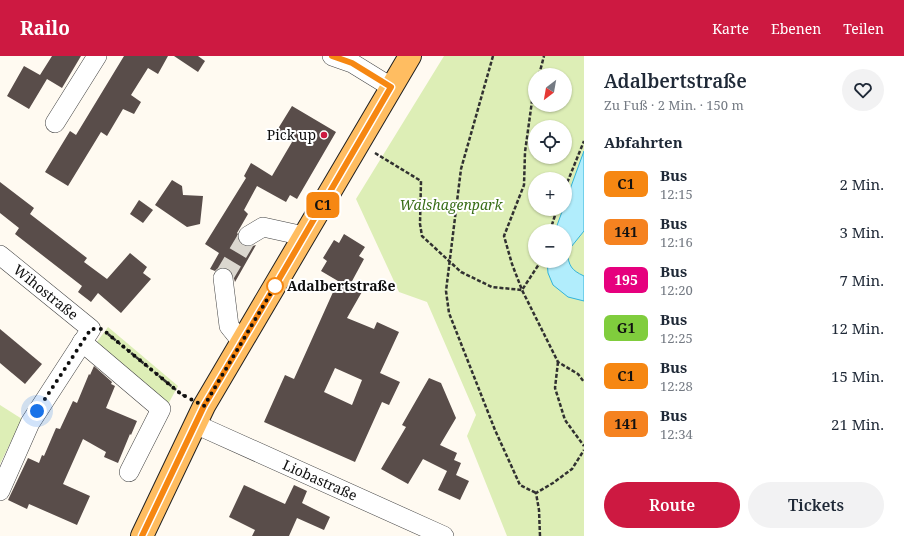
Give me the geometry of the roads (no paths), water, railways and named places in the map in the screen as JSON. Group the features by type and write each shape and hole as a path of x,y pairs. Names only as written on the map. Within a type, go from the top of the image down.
{"main road":[{"path":"142,536 199,415 241,341 410,56"}],"street":[{"path":"55,123 97,56"},
{"path":"332,56 352,63 391,87"},
{"path":"248,236 263,227 304,236"},
{"name":"Wihostraße","path":"0,255 87,336 160,409 129,472"},
{"path":"223,278 229,326 241,341"},
{"path":"0,491 30,423 87,336"},
{"name":"Liobastraße","path":"199,415 444,536"}],"water":[{"path":"584,151 584,231 572,246 572,224 558,224 560,216 572,216 572,184"},
{"path":"548,268 572,268 584,276 584,301 568,297 553,285"}],"tunnel":[{"path":"223,278 248,236"}],"place":[{"name":"Pick up","path":"324,135"},
{"name":"Adalbertstraße","path":"275,286"}],"park label":[{"name":"Walshagenpark","path":"451,205"}]}
